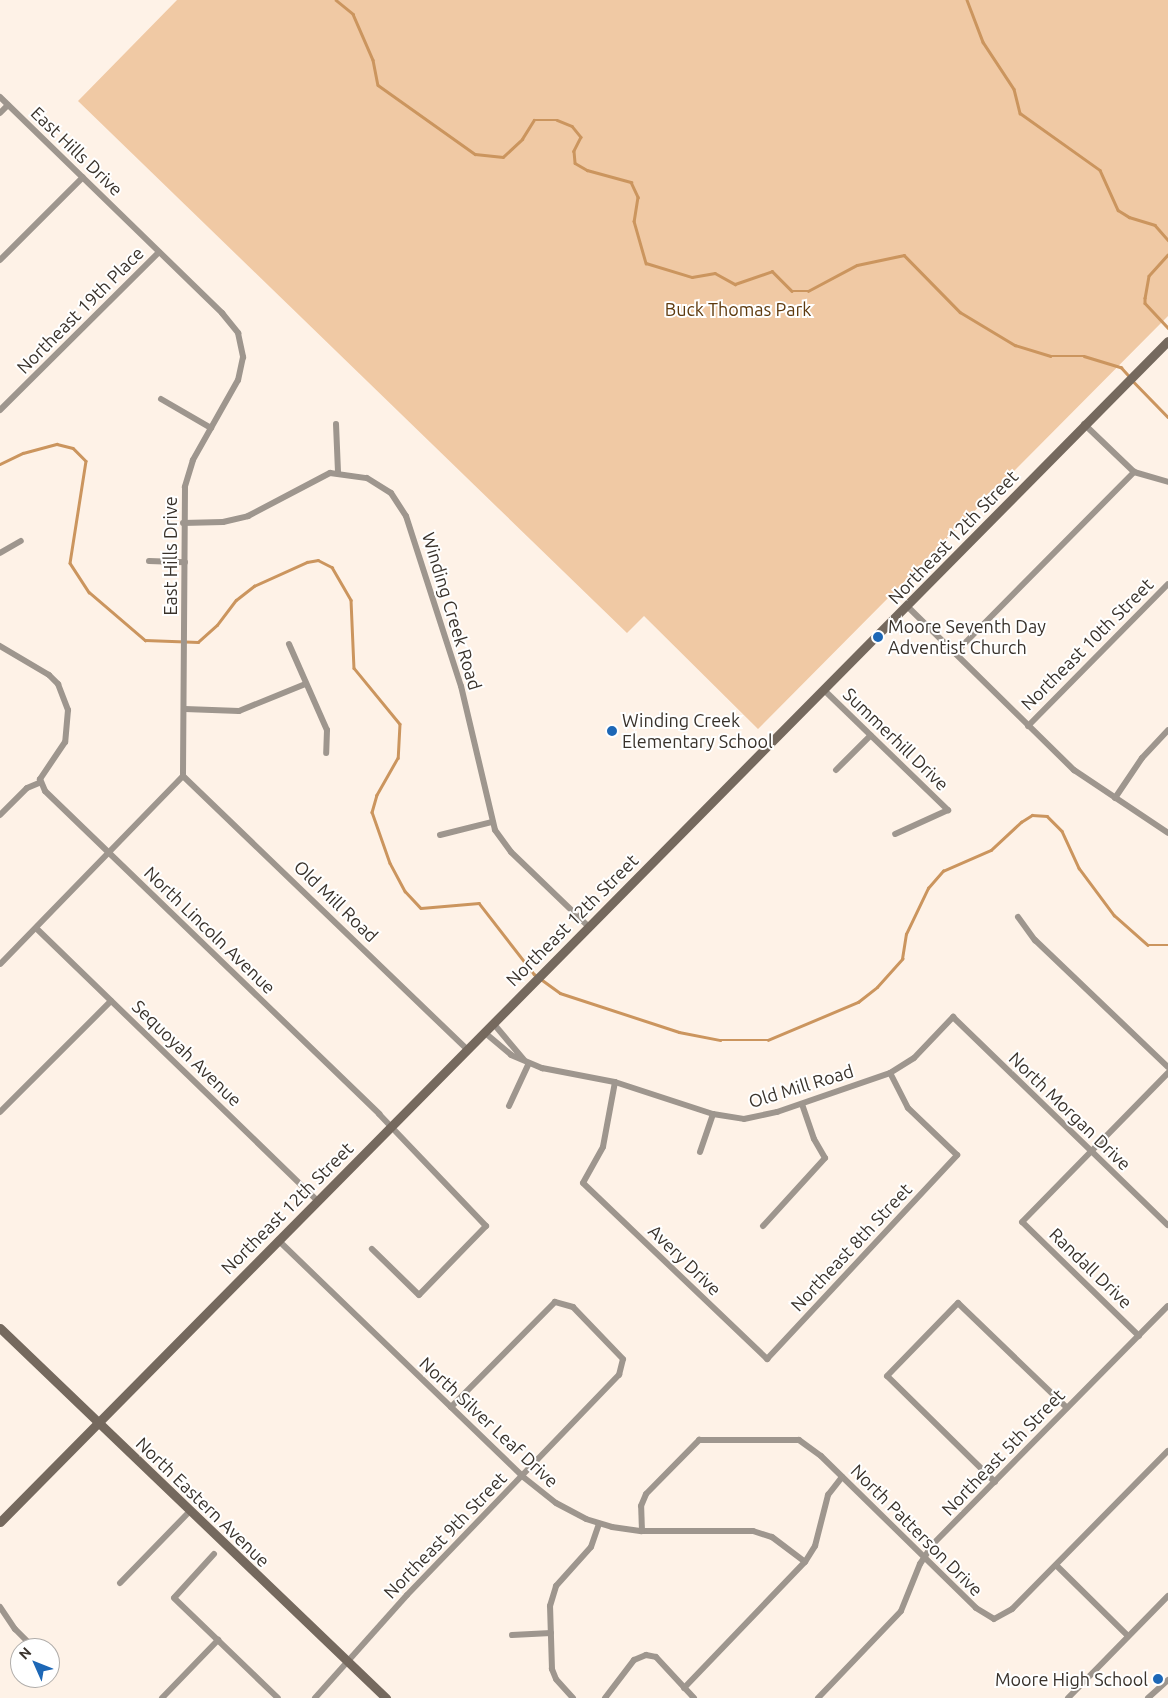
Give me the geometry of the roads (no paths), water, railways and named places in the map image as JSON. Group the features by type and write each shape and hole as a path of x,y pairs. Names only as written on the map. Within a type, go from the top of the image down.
{"street":[{"name":"East Hills Drive","path":"0,98 232,323 242,344 244,356 238,380 186,478 184,523 186,662 183,776"},
{"path":"0,113 8,105"},
{"path":"0,260 83,177"},
{"name":"Northeast 19th Place","path":"0,410 159,252"},
{"name":"Northeast 12th Street","path":"0,1522 588,926 908,607 1084,424 1168,341"},
{"path":"161,400 211,428"},
{"path":"336,424 338,472"},
{"path":"1084,424 1134,472 1168,482"},
{"name":"Winding Creek Road","path":"184,523 223,522 248,516 312,480 338,472 367,478 385,487 397,499 406,516 461,686 492,822 511,852 588,926"},
{"path":"955,653 1134,472"},
{"path":"0,553 21,541"},
{"path":"149,561 184,562"},
{"name":"Northeast 10th Street","path":"1028,726 1168,584"},
{"path":"908,607 1074,770 1168,833"},
{"path":"289,644 305,684 327,730 326,753"},
{"path":"0,646 49,675 58,684 68,710 65,742 41,775 39,783 26,788 0,815"},
{"path":"185,709 239,710 305,684"},
{"name":"Summerhill Drive","path":"824,690 948,810 896,834"},
{"path":"1115,798 1142,758 1168,730"},
{"path":"836,770 871,735"},
{"path":"0,964 183,776"},
{"name":"Old Mill Road","path":"183,776 467,1049"},
{"name":"North Lincoln Avenue","path":"39,783 390,1128 486,1226 419,1295 372,1250"},
{"path":"440,835 492,822"},
{"path":"1018,917 1035,940 1168,1067"},
{"name":"Sequoyah Avenue","path":"36,928 317,1200"},
{"path":"0,1112 111,1001"},
{"name":"Old Mill Road","path":"484,1032 511,1056 556,1072 615,1082 713,1114 758,1117 802,1104 890,1073 914,1058 953,1017"},
{"name":"North Morgan Drive","path":"953,1017 1168,1225"},
{"path":"493,1023 527,1061 509,1106"},
{"name":"Northeast 8th Street","path":"767,1359 957,1155 908,1108 890,1073"},
{"path":"1092,1151 1168,1073"},
{"name":"Avery Drive","path":"615,1082 603,1147 583,1183 767,1359"},
{"path":"763,1226 825,1158 814,1139 802,1104"},
{"path":"700,1152 713,1114"},
{"name":"Randall Drive","path":"1092,1151 1022,1222 1139,1336"},
{"name":"North Silver Leaf Drive","path":"278,1240 522,1476 556,1503 598,1524 642,1531 754,1531 772,1538 805,1562"},
{"name":"Northeast 9th Street","path":"314,1698 349,1662 397,1606 619,1375 624,1364 616,1348 573,1307 555,1302 451,1407"},
{"path":"995,1482 887,1376 958,1303 1066,1408"},
{"name":"Northeast 5th Street","path":"818,1698 901,1611 924,1557 1066,1408 1168,1306"},
{"name":"North Eastern Avenue","path":"0,1328 96,1423 386,1698"},
{"name":"North Patterson Drive","path":"642,1531 642,1506 646,1494 699,1440 799,1440 810,1446 983,1615 994,1620 1012,1609 1168,1451"},
{"path":"684,1688 805,1562 815,1546 828,1495 842,1477"},
{"path":"120,1583 189,1512"},
{"path":"573,1698 554,1674 550,1634 550,1606 554,1590 591,1547 598,1524"},
{"path":"214,1554 174,1598 278,1698"},
{"path":"1056,1565 1128,1636"},
{"path":"1068,1698 1168,1596"},
{"path":"0,1606 15,1629 24,1638"},
{"path":"512,1635 550,1634"},
{"path":"162,1698 218,1640"},
{"path":"605,1698 634,1660 646,1655 656,1657 694,1698"},
{"path":"1148,1698 1168,1680"}],"waterway":[{"path":"336,0 353,14 373,60 378,85 475,154 503,157 522,139 534,120 557,120 572,126 581,137 574,151 575,163 587,170 631,182 638,197 634,221 646,263 692,277 715,273 735,284 772,271 792,291 808,291 857,265 904,255 960,312 1015,345 1050,356 1084,356 1121,367 1130,377"},
{"path":"967,0 983,42 1014,89 1020,113 1100,170 1118,210 1129,217 1155,225 1168,240"},
{"path":"1168,255 1149,276 1145,298 1145,303 1168,328"},
{"path":"1133,381 1168,417"},
{"path":"0,464 23,453 57,444 73,448 86,461 70,563 89,592 145,640 198,642 217,625 236,600 254,586 307,562 318,560 332,567 351,600 354,668 400,724 398,758 377,795 372,812 390,863 405,891 421,908 479,903 534,974 560,993 679,1032 720,1040 768,1040 858,1002 877,987 902,959 906,934 928,888 943,871 991,850 1021,822 1032,815 1047,816 1062,831 1079,868 1114,915 1148,945 1168,945"}],"place":[{"name":"Moore Seventh Day Adventist Church","path":"878,637"},
{"name":"Winding Creek Elementary School","path":"612,731"},
{"name":"Moore High School","path":"1158,1679"}],"park label":[{"name":"Buck Thomas Park","path":"738,309"}]}
